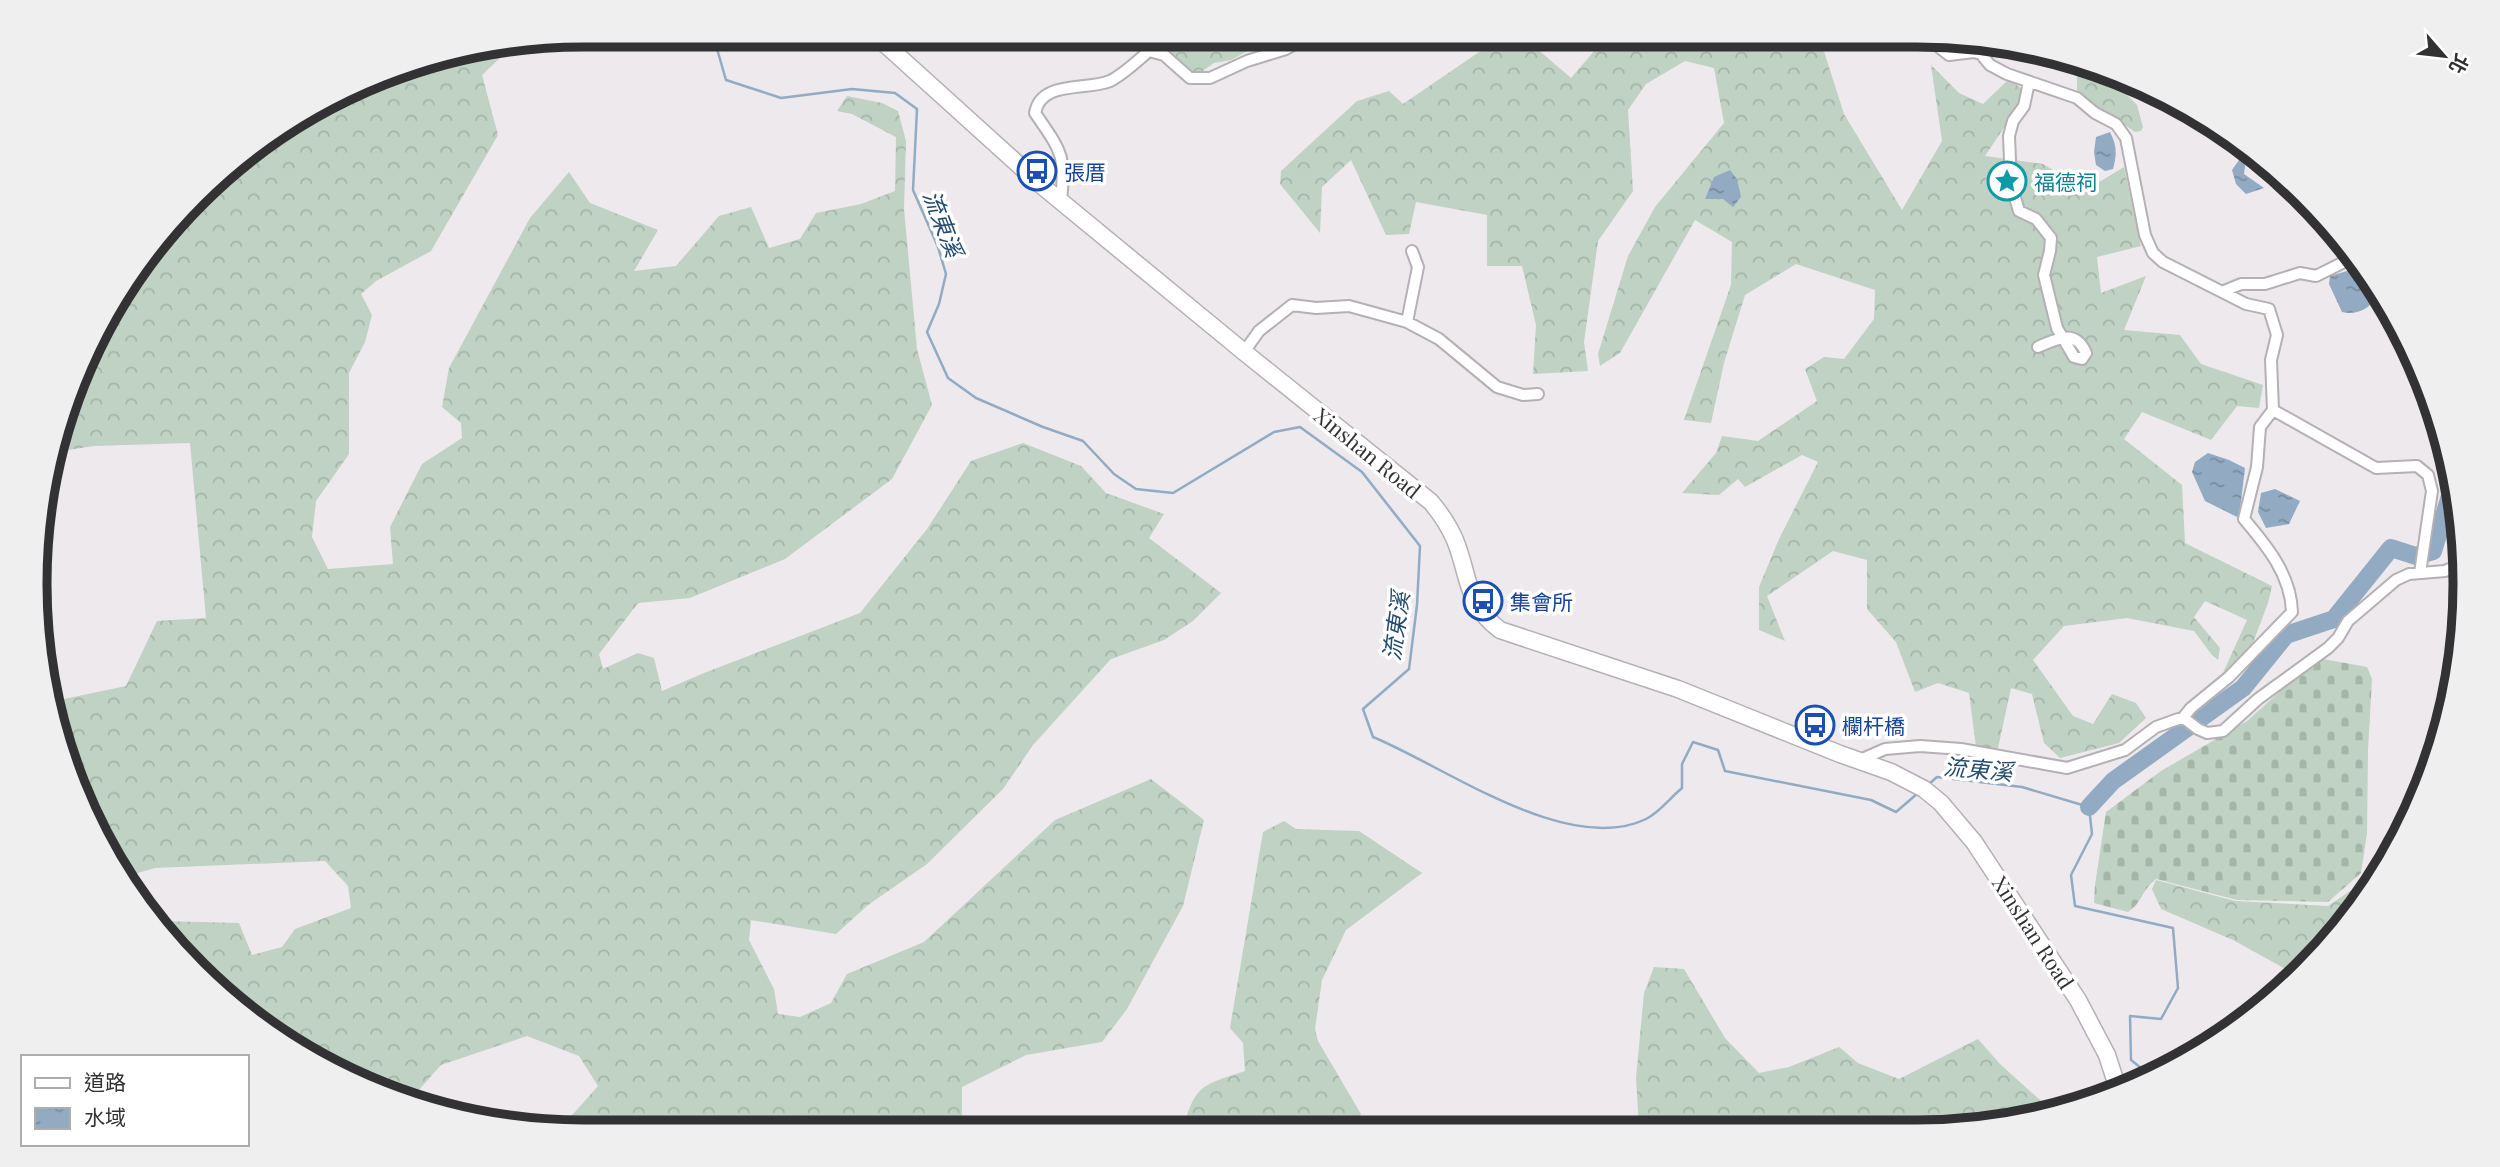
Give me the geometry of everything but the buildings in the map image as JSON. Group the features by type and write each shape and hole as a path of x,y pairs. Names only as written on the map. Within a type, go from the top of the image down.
{"street":[{"name":"Xinshan Road","path":"888,47 1061,201 1432,502 1445,519 1455,541 1476,606 1485,619 1500,630 1678,689 1891,772 1924,789 1941,803 1974,842 2078,1000 2107,1055 2116,1081"},
{"path":"1061,201 1064,175 1062,153 1035,113 1036,104 1046,93 1112,80 1149,51 1164,55 1190,78 1210,78 1247,61 1289,47"},
{"path":"1860,760 1885,749 1920,746 1961,749 2067,768 2125,750 2156,727 2184,719 2191,708 2230,677 2292,612 2291,594 2269,549 2244,519 2256,467 2260,427 2273,410 2271,360 2277,335 2269,309 2246,304 2163,262 2153,253 2145,234 2126,138 2116,124 2095,113 2077,98 1999,70 1990,65 1981,54 1974,52 1949,55 1940,48"},
{"path":"2029,82 2024,106 2013,121 2009,136 2011,184 2019,211 2036,219 2051,239 2044,275 2057,328 2062,336 2038,347"},
{"path":"1407,323 1418,267 1412,251"},
{"path":"2224,291 2241,285 2265,284 2300,273 2316,276 2345,261"},
{"path":"1244,352 1259,331 1292,305 1316,308 1349,306 1407,323 1439,339 1497,387 1523,395 1538,394"},
{"path":"2273,410 2376,468 2417,467 2428,475 2432,491 2420,573"},
{"path":"2184,719 2207,733 2222,732 2258,699 2328,648 2348,621 2396,580 2409,574 2445,571 2453,568"}],"green space":[{"path":"1157,47 1255,47 1231,60 1214,63 1197,75"},
{"path":"1486,47 1535,47 1571,78 1598,47 1823,47 1844,114 1902,210 1942,141 1931,65 1959,93 1983,104 2009,79 2027,93 1985,156 2043,164 2086,190 2124,167 2141,246 2097,257 2101,293 2146,276 2124,330 2180,335 2201,364 2263,385 2259,408 2237,406 2211,440 2142,412 2124,439 2182,485 2185,543 2272,586 2251,648 2222,675 2247,620 2205,601 2194,617 2220,648 2218,660 2194,631 2127,618 2064,626 2033,660 2073,716 2093,724 2112,694 2136,703 2146,718 2119,743 2060,758 2044,743 2032,694 2011,688 1998,748 1976,747 1969,693 1938,683 1915,692 1896,642 1867,609 1867,560 1833,551 1767,596 1785,641 1759,630 1759,587 1779,539 1818,462 1802,455 1745,487 1738,479 1719,495 1682,493 1716,453 1722,436 1758,441 1817,401 1805,369 1824,357 1844,359 1874,319 1875,290 1796,264 1745,295 1724,363 1711,423 1684,420 1731,285 1732,242 1695,220 1620,353 1600,366 1598,354 1628,256 1655,207 1724,123 1714,68 1685,61 1646,84 1628,110 1633,191 1598,241 1584,342 1588,371 1533,374 1536,325 1522,266 1487,266 1487,215 1416,202 1409,234 1386,235 1351,160 1322,187 1320,233 1280,184 1281,171 1357,101 1389,91 1403,104"},
{"path":"500,54 500,58 482,75 498,135 431,251 376,281 361,294 372,315 365,342 349,373 349,454 316,501 312,537 328,569 393,564 390,527 422,464 462,438 461,423 442,407 449,368 530,218 569,172 590,203 658,230 634,271 676,266 719,216 751,207 769,248 800,239 816,213 861,204 895,191 896,137 852,114 837,111 847,96 882,103 898,111 906,141 904,209 917,349 932,405 892,479 785,559 690,598 638,603 599,654 603,669 638,653 654,658 662,691 860,613 927,529 971,461 1023,443 1081,466 1106,493 1164,514 1149,538 1221,593 1193,621 1164,640 1111,659 1033,745 1003,789 927,864 868,905 836,934 751,920 749,940 774,989 778,1014 800,1017 831,1003 847,974 924,942 1055,820 1151,779 1204,820 1183,906 1127,1009 1102,1042 1026,1055 962,1087 962,1120 568,1120 598,1086 579,1056 527,1036 441,1065 416,1093 378,1079 315,1048 257,1009 204,963 167,921 239,923 252,955 282,947 295,929 351,908 348,886 325,861 155,868 134,874 119,852 88,789 61,700 126,686 157,621 206,618 190,443 94,446 65,451 88,378 119,315 138,286 158,257 204,204 257,158 315,119 346,103 411,76"},
{"path":"2072,71 2120,87 2137,105 2143,127 2141,131 2135,132 2077,92 2077,76"},
{"path":"2323,659 2367,667 2372,679 2367,833 2361,873 2328,902 2237,900 2156,879 2128,912 2094,903 2106,812 2161,771 2247,721 2296,677"},
{"path":"1284,821 1296,829 1359,831 1422,873 1346,930 1322,980 1315,1029 1318,1041 1361,1114 1355,1120 1186,1120 1192,1103 1203,1088 1245,1071 1243,1043 1230,1028 1263,832"},
{"path":"2389,836 2371,868 2384,837"},
{"path":"2156,880 2235,901 2328,906 2359,885 2320,937 2288,970 2233,940 2161,909 2152,889"},
{"path":"1654,967 1684,969 1725,1038 1759,1073 1789,1067 1839,1047 1858,1063 1899,1079 1978,1039 2000,1064 2044,1104 1952,1119 1639,1120 1636,1078 1644,993"}],"water":[{"path":"2110,132 2115,146 2115,159 2113,169 2105,171 2096,165 2094,152 2096,137"},
{"path":"2239,160 2245,160 2244,174 2264,188 2246,194 2236,184 2232,170"},
{"path":"1730,170 1737,179 1741,197 1733,207 1723,199 1705,199 1714,177"},
{"path":"2351,270 2373,302 2354,313 2342,312 2329,284 2330,276"},
{"path":"2208,453 2245,468 2239,518 2205,501 2192,472 2195,462"},
{"path":"2275,489 2300,501 2289,524 2266,528 2258,512 2261,493"}],"waterway":[{"name":"流東溪","path":"716,47 726,80 781,98 852,89 895,93 917,109 913,190 938,247 946,274 939,304 927,332 948,378 976,398 1083,441 1114,474 1136,489 1173,493 1274,432 1300,427 1362,472 1420,546 1417,605 1409,669 1363,709 1373,737 1507,803 1544,817 1580,826 1615,828 1646,819 1656,813 1682,788 1682,764 1693,742 1718,750 1725,771 1871,800 1896,812 1918,793"},
{"path":"2089,807 2113,781 2243,688 2286,635 2334,619 2391,548 2416,556 2433,551 2447,507"},
{"name":"流東溪","path":"1929,784 1937,777 2022,787 2089,807 2092,834 2071,875 2075,906 2173,928 2178,988 2161,1019 2130,1016 2131,1060 2143,1069"}],"place":[{"name":"張厝","path":"1037,171"},
{"name":"福德祠","path":"2007,181"},
{"name":"集會所","path":"1483,601"},
{"name":"欄杆橋","path":"1815,725"}]}
